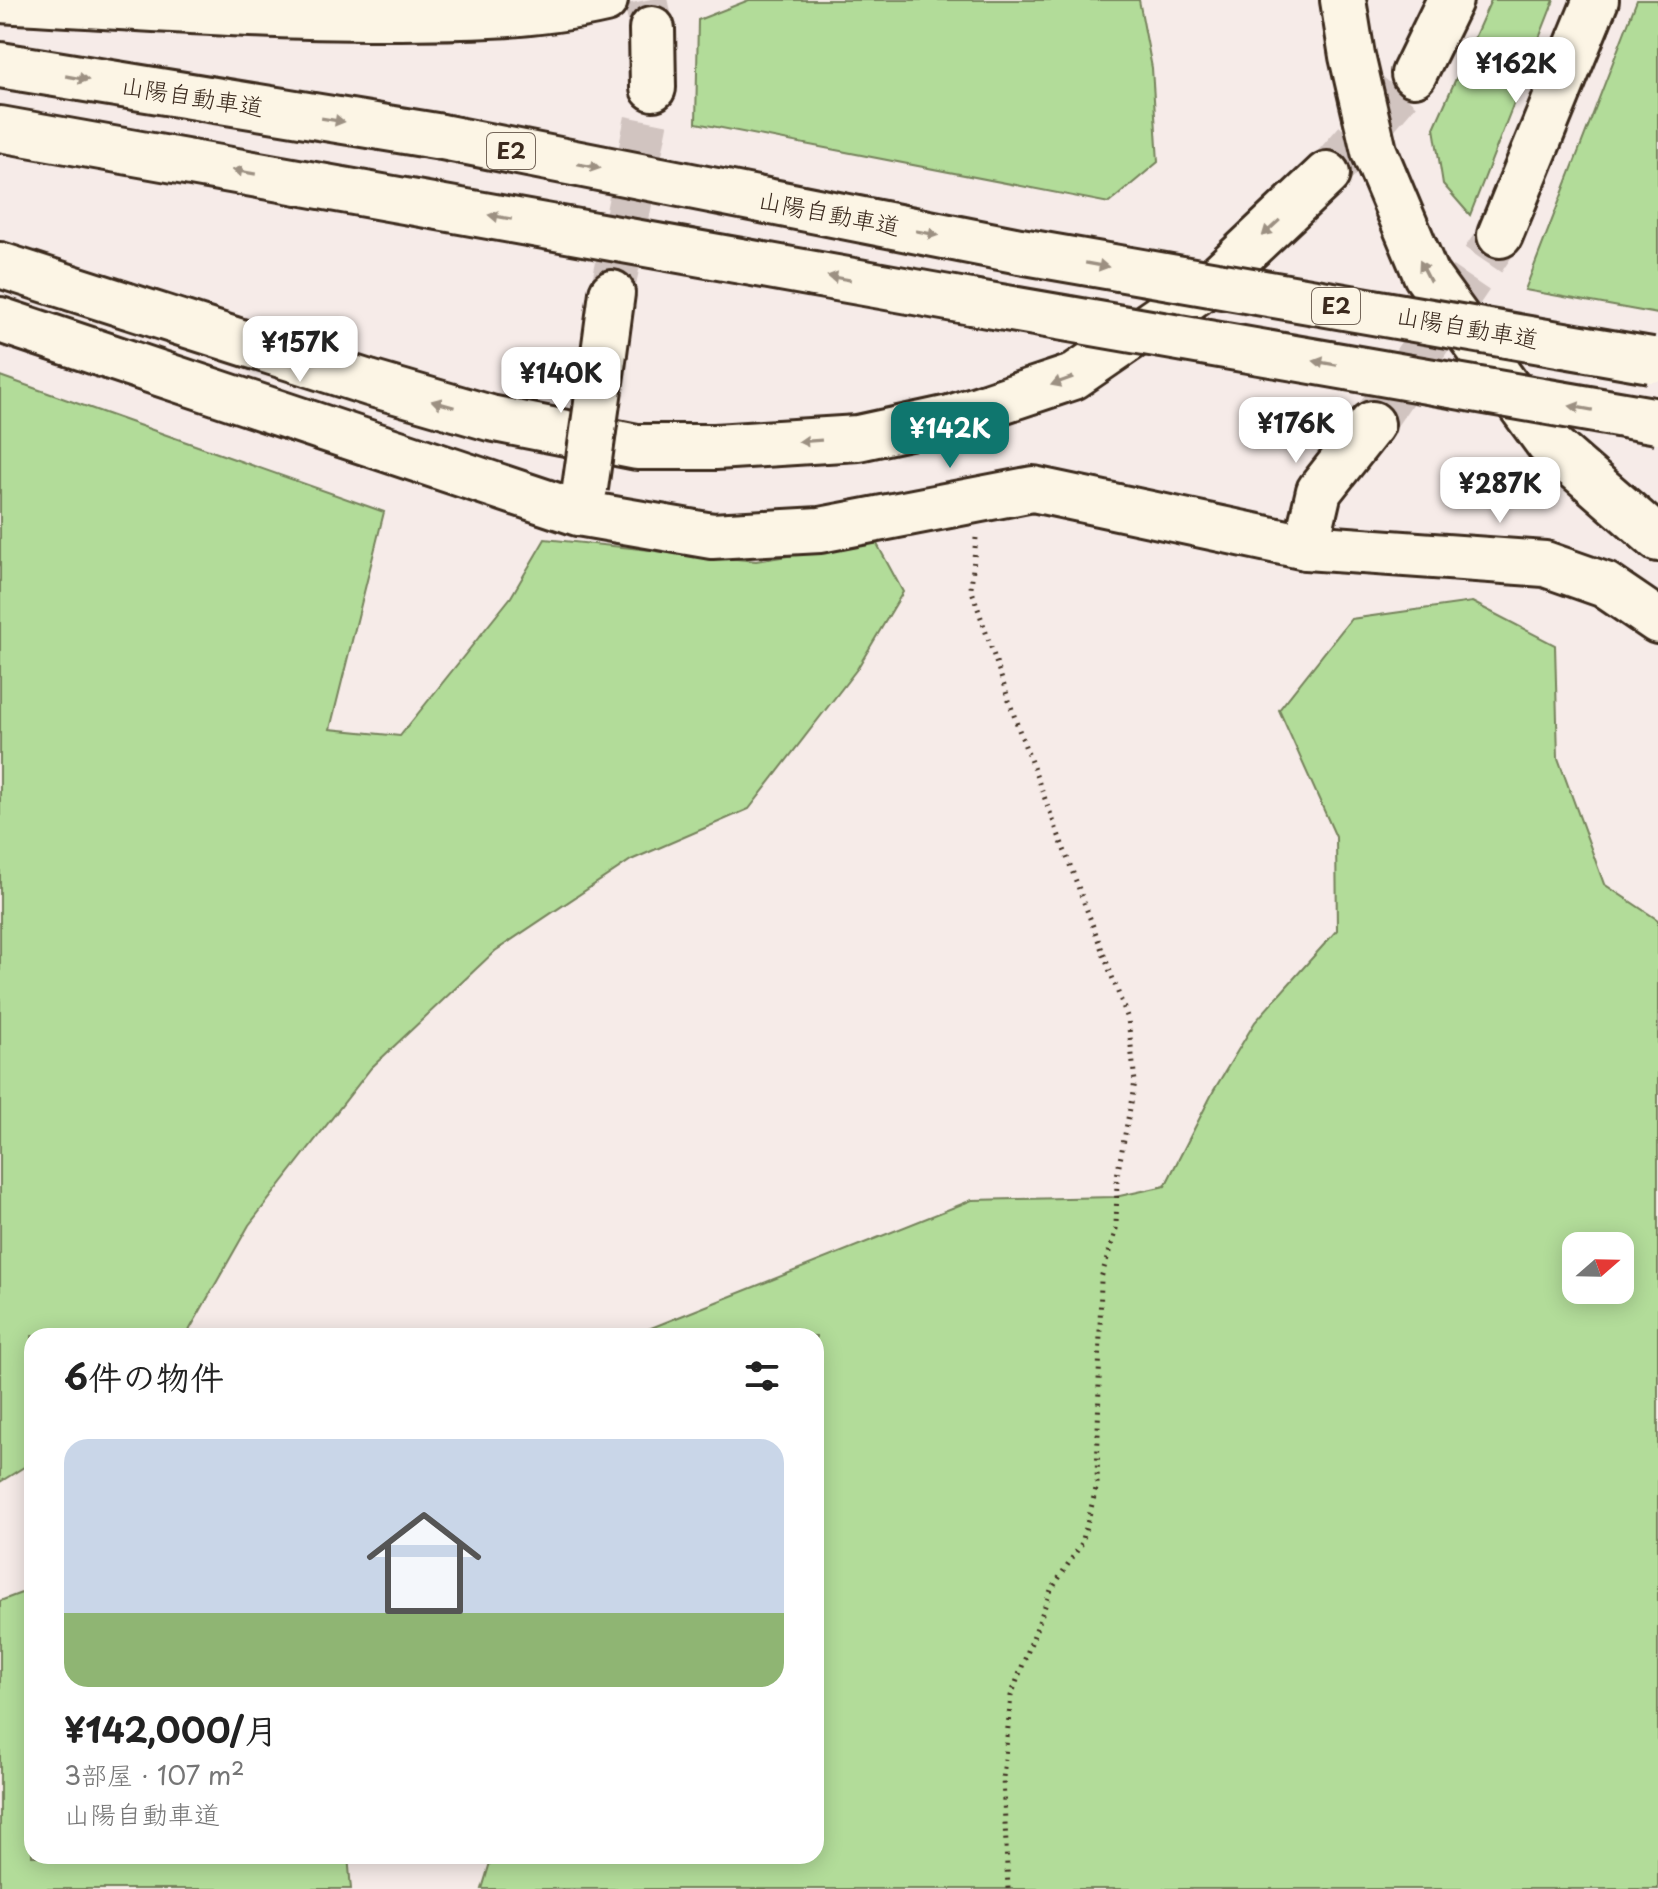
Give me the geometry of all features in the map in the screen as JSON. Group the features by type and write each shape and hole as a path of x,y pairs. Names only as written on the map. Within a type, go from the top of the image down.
{"main road":[{"path":"0,0 327,17 463,17 573,7 605,0"},
{"path":"1343,0 1352,56 1374,151 1426,275 1548,443 1658,539"},
{"path":"1414,74 1450,0"},
{"path":"1500,235 1596,0"},
{"path":"652,29 653,88"},
{"name":"山陽自動車道","path":"0,65 442,137 1020,251 1655,361"},
{"path":"0,129 1658,421"},
{"path":"0,265 369,383 490,418 637,447 715,447 858,438 950,418 1073,377 1216,279 1327,174"},
{"path":"582,500 612,293"},
{"path":"0,320 582,500 712,536 820,530 1033,489 1306,547 1545,564 1605,585 1658,621"},
{"path":"1306,547 1319,491 1372,424"}],"path":[{"path":"980,499 971,588 1008,701 1128,1019 1135,1082 1117,1176 1116,1229 1101,1278 1097,1485 1082,1543 1051,1590 1011,1696 1003,1778 1008,1889"}],"green space":[{"path":"749,0 1139,0 1152,68 1158,162 1109,203 696,123 698,20"},
{"path":"1491,0 1554,0 1470,215 1443,184 1434,128"},
{"path":"1637,0 1658,0 1658,314 1525,290"},
{"path":"0,376 384,512 330,729 400,736 511,597 545,539 756,561 876,542 903,592 857,669 749,809 631,860 495,951 371,1068 249,1225 191,1328 24,1328 24,1467 0,1482"},
{"path":"1472,602 1555,645 1558,758 1604,884 1658,920 1658,1889 482,1889 490,1864 824,1864 824,1328 651,1328 972,1200 1115,1197 1165,1186 1214,1090 1255,1022 1337,930 1336,837 1279,710 1351,619"},
{"path":"24,1592 24,1864 349,1864 351,1889 0,1889 0,1601"}],"tunnel":[{"path":"646,0 652,29"},
{"path":"1327,174 1414,74"},
{"path":"612,293 653,88"},
{"path":"1372,424 1500,235"}]}
